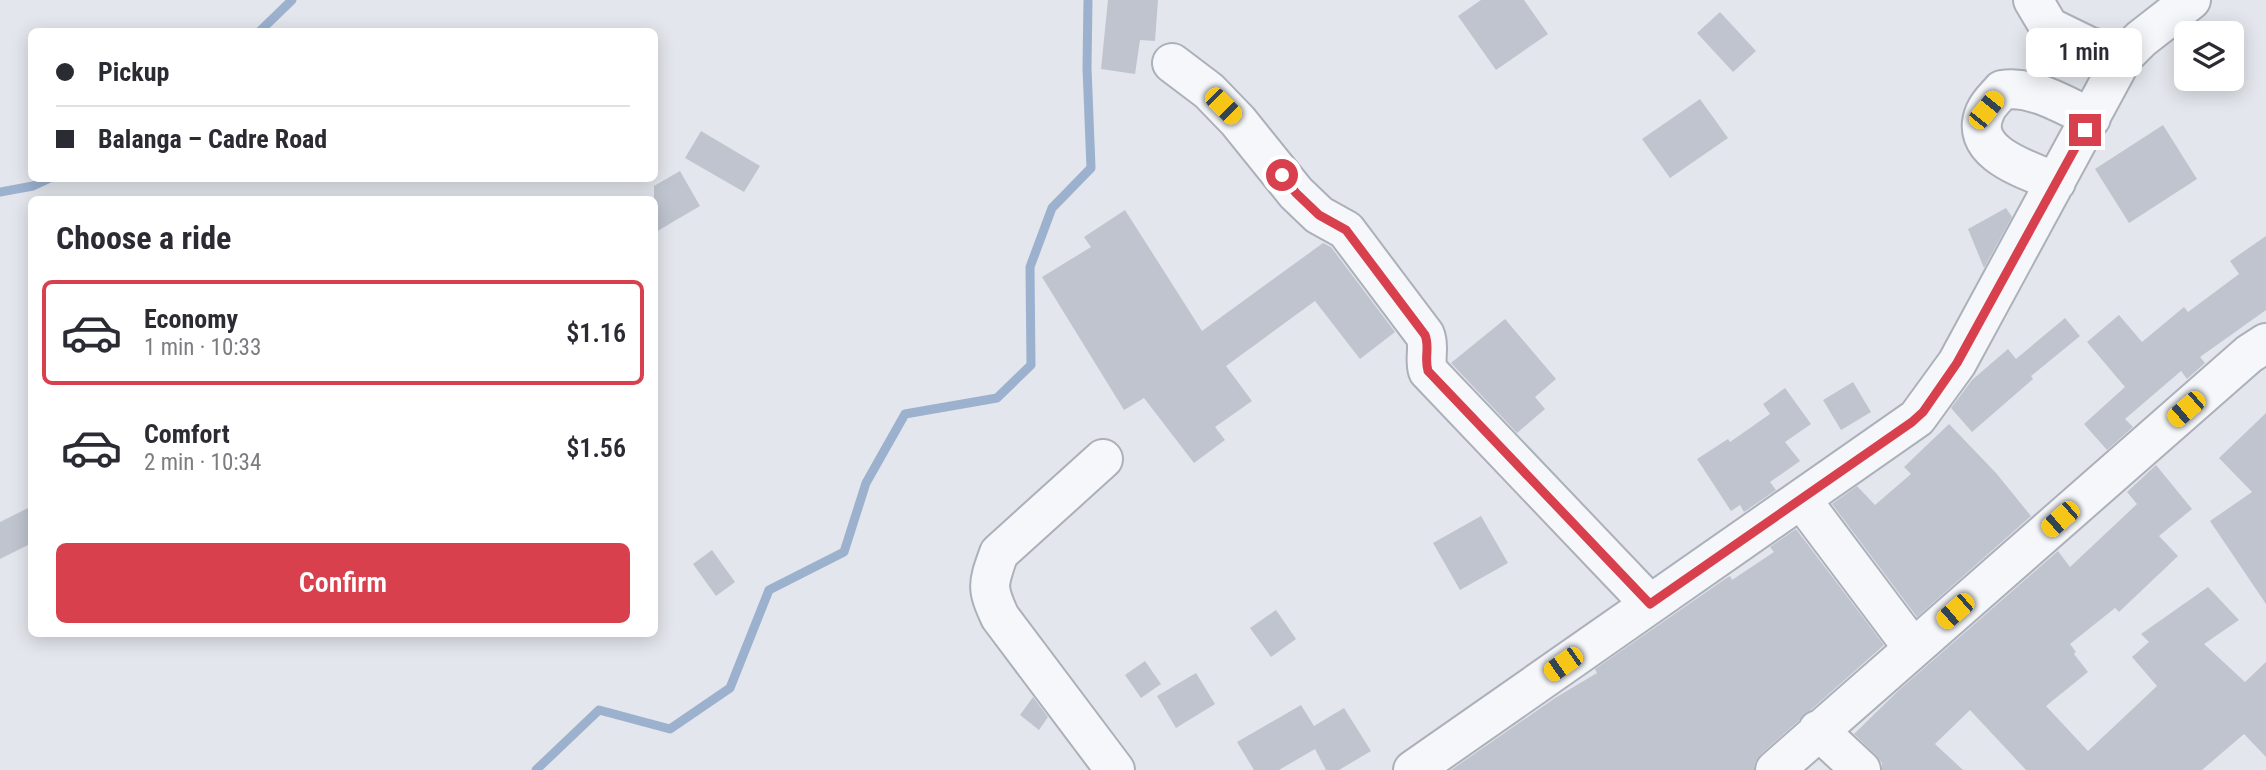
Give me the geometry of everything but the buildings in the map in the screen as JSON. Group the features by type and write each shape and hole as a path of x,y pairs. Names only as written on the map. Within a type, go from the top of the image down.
{"street":[{"path":"2033,0 2049,27 2088,46 2123,57"},
{"path":"1413,770 1923,412 1957,363 2123,57 2141,39 2191,0"},
{"path":"1172,63 1209,91 1238,121 1296,193 1319,215 1346,230 1425,335 1429,343 1425,362 1428,371 1650,604"},
{"path":"2056,182 2008,161 1986,144 1981,126 1986,110 2002,90 2015,88 2046,97 2091,118"},
{"path":"1775,770 2249,354 2266,343"},
{"path":"1104,459 999,554 992,572 989,593 1000,617 1115,770"},
{"path":"1801,499 1913,648"},
{"path":"1818,730 1861,770"}],"waterway":[{"path":"263,28 292,0"},
{"path":"536,770 599,710 670,729 730,688 769,590 844,552 866,483 905,414 997,398 1031,365 1030,267 1052,208 1091,168 1087,68 1088,0"},
{"path":"0,192 42,182"}],"route":[{"path":"1282,175 1319,215 1346,230 1425,335 1429,343 1425,362 1428,371 1650,604 1923,412 1957,363 2085,130"}]}
